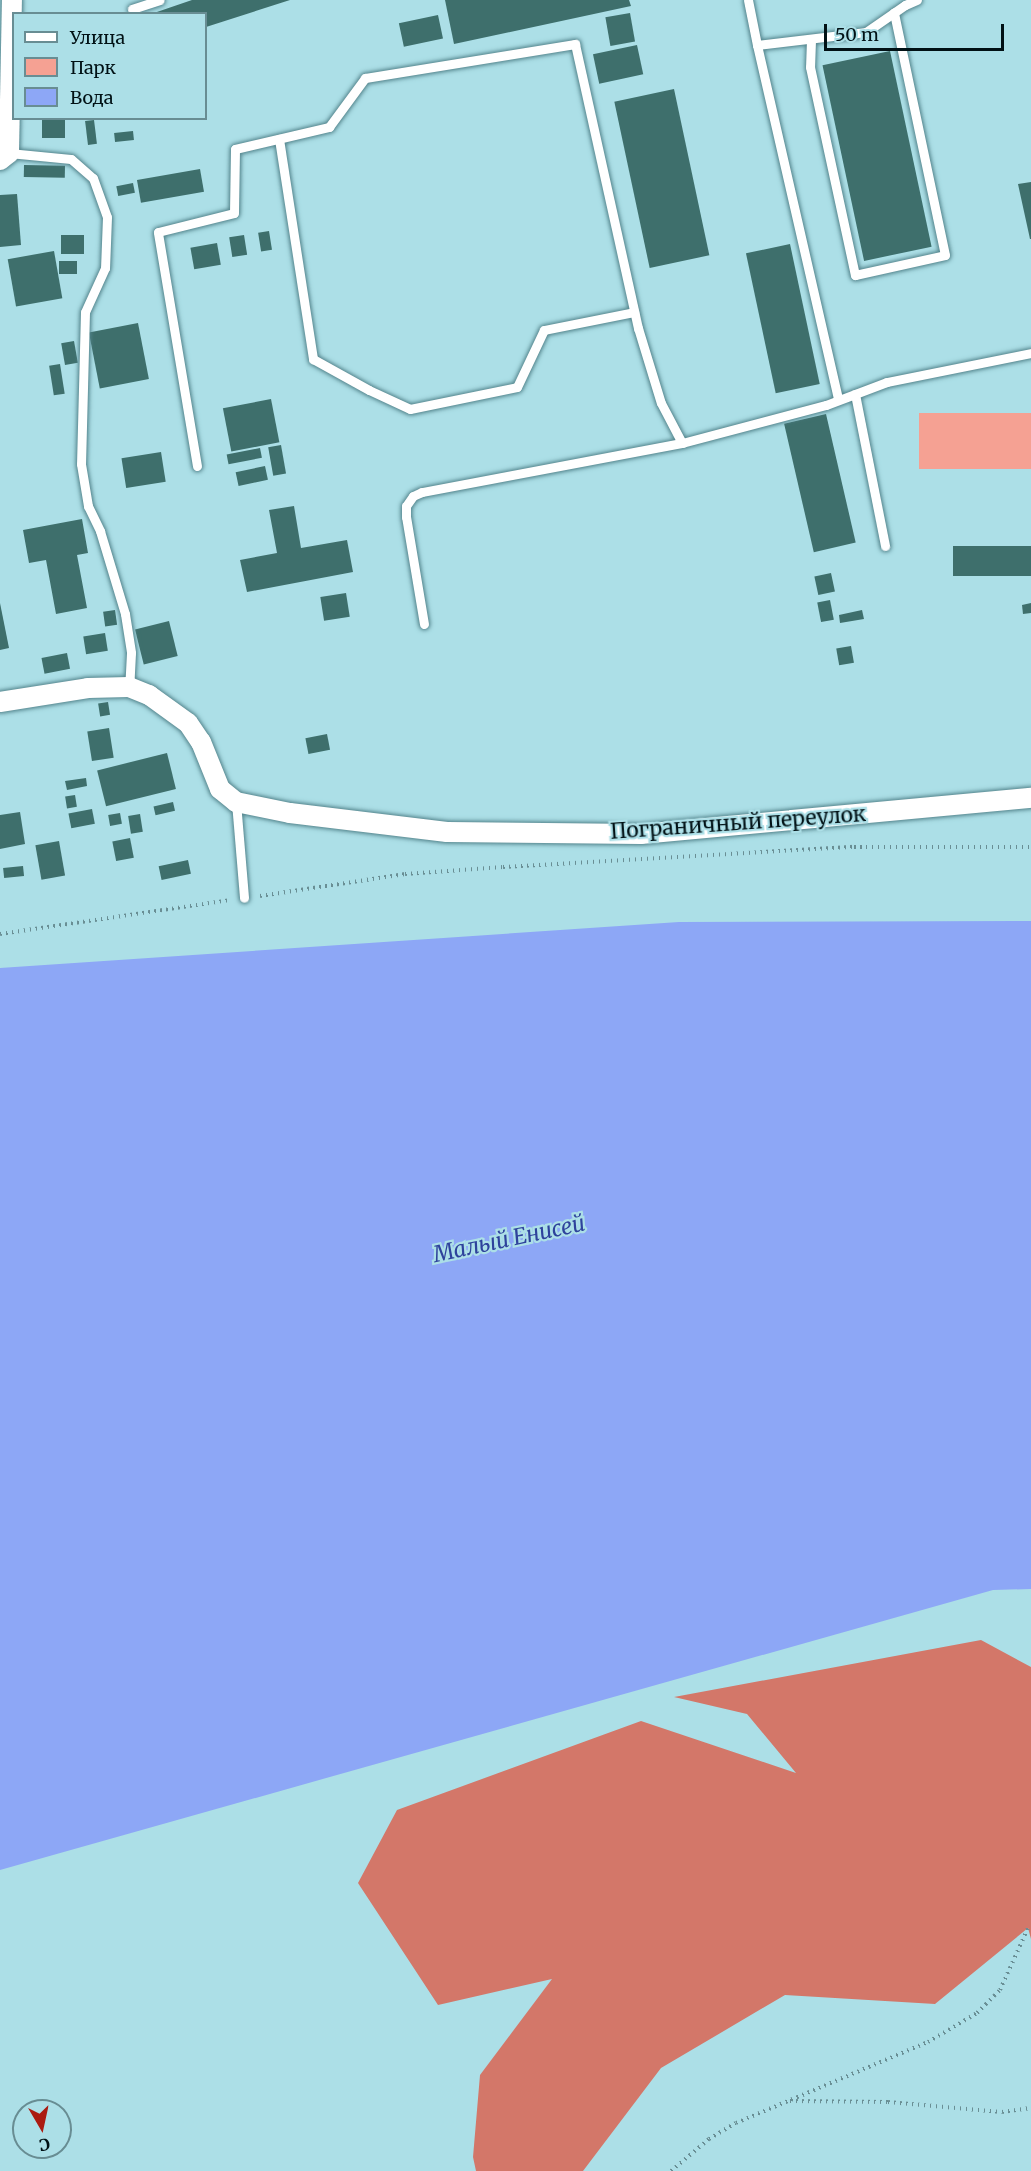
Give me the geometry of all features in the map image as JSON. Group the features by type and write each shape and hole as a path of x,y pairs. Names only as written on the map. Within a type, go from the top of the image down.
{"street":[{"path":"4,156 12,0"},
{"path":"0,702 88,688 129,687 149,694 188,723 201,742 220,789 236,802"},
{"name":"Пограничный переулок","path":"236,802 268,809 447,832 641,834 1031,798"}],"lane":[{"path":"132,9 160,0"},
{"path":"748,0 838,400"},
{"path":"758,45 866,32 894,12 917,0"},
{"path":"811,40 810,67 855,275 945,255 894,12"},
{"path":"197,466 158,232 234,213 235,149 329,127 365,78 575,44 634,312 661,403 682,443"},
{"path":"279,139 313,359 369,390 410,409 517,387 544,330 634,312"},
{"path":"4,156 71,159 93,177 107,217 105,268 85,312 81,464 88,506 104,542 125,614 131,653 129,687"},
{"path":"424,624 406,517 406,506 413,496 422,492 682,443 838,400 887,382 1031,353"},
{"path":"855,394 885,546"},
{"path":"236,802 244,898"}],"path":[{"path":"0,934 405,874 854,847 1031,848"},
{"path":"671,2171 709,2139 736,2122 928,2042 977,2013 1000,1990 1028,1928"},
{"path":"788,2101 888,2103 1002,2112 1031,2108"}],"green space":[{"path":"919,413 1031,413 1031,469 919,469"}],"shaded area":[{"path":"981,1640 1031,1667 1031,1939 1028,1928 935,2004 785,1995 661,2068 583,2171 476,2171 473,2157 480,2075 552,1979 438,2005 358,1883 397,1810 641,1721 796,1773 747,1714 674,1697"}],"water":[{"name":"Малый Енисей","path":"1031,921 1031,1589 993,1590 0,1870 0,968 679,922"}],"building":[{"path":"192,0 290,0 207,27 207,12 157,12"},
{"path":"445,0 629,0 631,6 454,44"},
{"path":"630,13 635,42 610,46 605,17"},
{"path":"438,15 443,38 404,47 399,23"},
{"path":"637,45 643,74 599,84 593,54"},
{"path":"890,51 932,247 864,261 823,65"},
{"path":"674,89 709,255 650,268 614,102"},
{"path":"42,120 65,120 65,138 42,138"},
{"path":"94,120 97,144 88,145 85,121"},
{"path":"133,131 134,140 115,142 114,133"},
{"path":"24,165 65,166 65,178 24,177"},
{"path":"200,169 204,192 141,203 137,180"},
{"path":"1031,182 1031,239 1030,239 1018,184"},
{"path":"133,183 135,193 118,196 116,186"},
{"path":"17,194 21,245 0,247 0,195"},
{"path":"269,231 272,250 261,251 258,233"},
{"path":"61,235 84,235 84,254 61,254"},
{"path":"244,235 247,255 232,257 229,237"},
{"path":"217,243 221,265 194,269 190,248"},
{"path":"790,244 820,384 776,393 746,253"},
{"path":"54,251 62,298 16,306 8,259"},
{"path":"59,261 77,261 77,274 59,274"},
{"path":"138,323 149,379 100,388 89,333"},
{"path":"74,341 78,363 65,365 61,343"},
{"path":"60,364 65,394 54,395 49,366"},
{"path":"271,399 279,442 231,452 223,408"},
{"path":"826,414 856,543 814,552 784,424"},
{"path":"281,445 286,474 273,476 268,447"},
{"path":"260,448 262,458 229,464 227,454"},
{"path":"161,452 166,482 126,488 121,458"},
{"path":"265,466 268,480 239,486 236,472"},
{"path":"294,506 301,548 347,540 353,572 247,592 240,560 277,553 269,510"},
{"path":"82,519 88,553 77,555 87,608 56,614 46,560 29,563 23,530"},
{"path":"953,546 1031,546 1031,576 953,576"},
{"path":"831,573 835,592 818,595 814,577"},
{"path":"346,593 350,617 324,621 320,597"},
{"path":"830,600 834,620 821,622 817,602"},
{"path":"0,603 9,648 0,650"},
{"path":"1031,603 1031,613 1023,614 1022,605"},
{"path":"115,610 117,625 105,627 103,612"},
{"path":"862,610 864,619 840,623 839,615"},
{"path":"169,621 178,656 144,664 135,629"},
{"path":"105,633 108,651 86,654 83,636"},
{"path":"851,646 854,663 839,665 836,649"},
{"path":"67,653 70,669 45,674 41,658"},
{"path":"108,702 110,715 100,716 98,704"},
{"path":"109,728 114,758 92,761 87,731"},
{"path":"327,734 330,750 308,754 305,738"},
{"path":"167,753 176,789 106,806 97,770"},
{"path":"86,778 87,786 67,790 65,781"},
{"path":"75,795 77,807 67,808 65,797"},
{"path":"173,802 175,811 156,815 154,806"},
{"path":"92,809 95,824 71,828 68,814"},
{"path":"20,812 25,844 0,849 0,815"},
{"path":"120,813 122,824 110,826 108,815"},
{"path":"140,814 143,832 131,834 128,816"},
{"path":"130,838 134,858 116,861 112,841"},
{"path":"59,841 65,875 41,880 35,845"},
{"path":"188,860 191,874 162,880 159,866"},
{"path":"23,866 24,876 4,878 3,868"}]}
